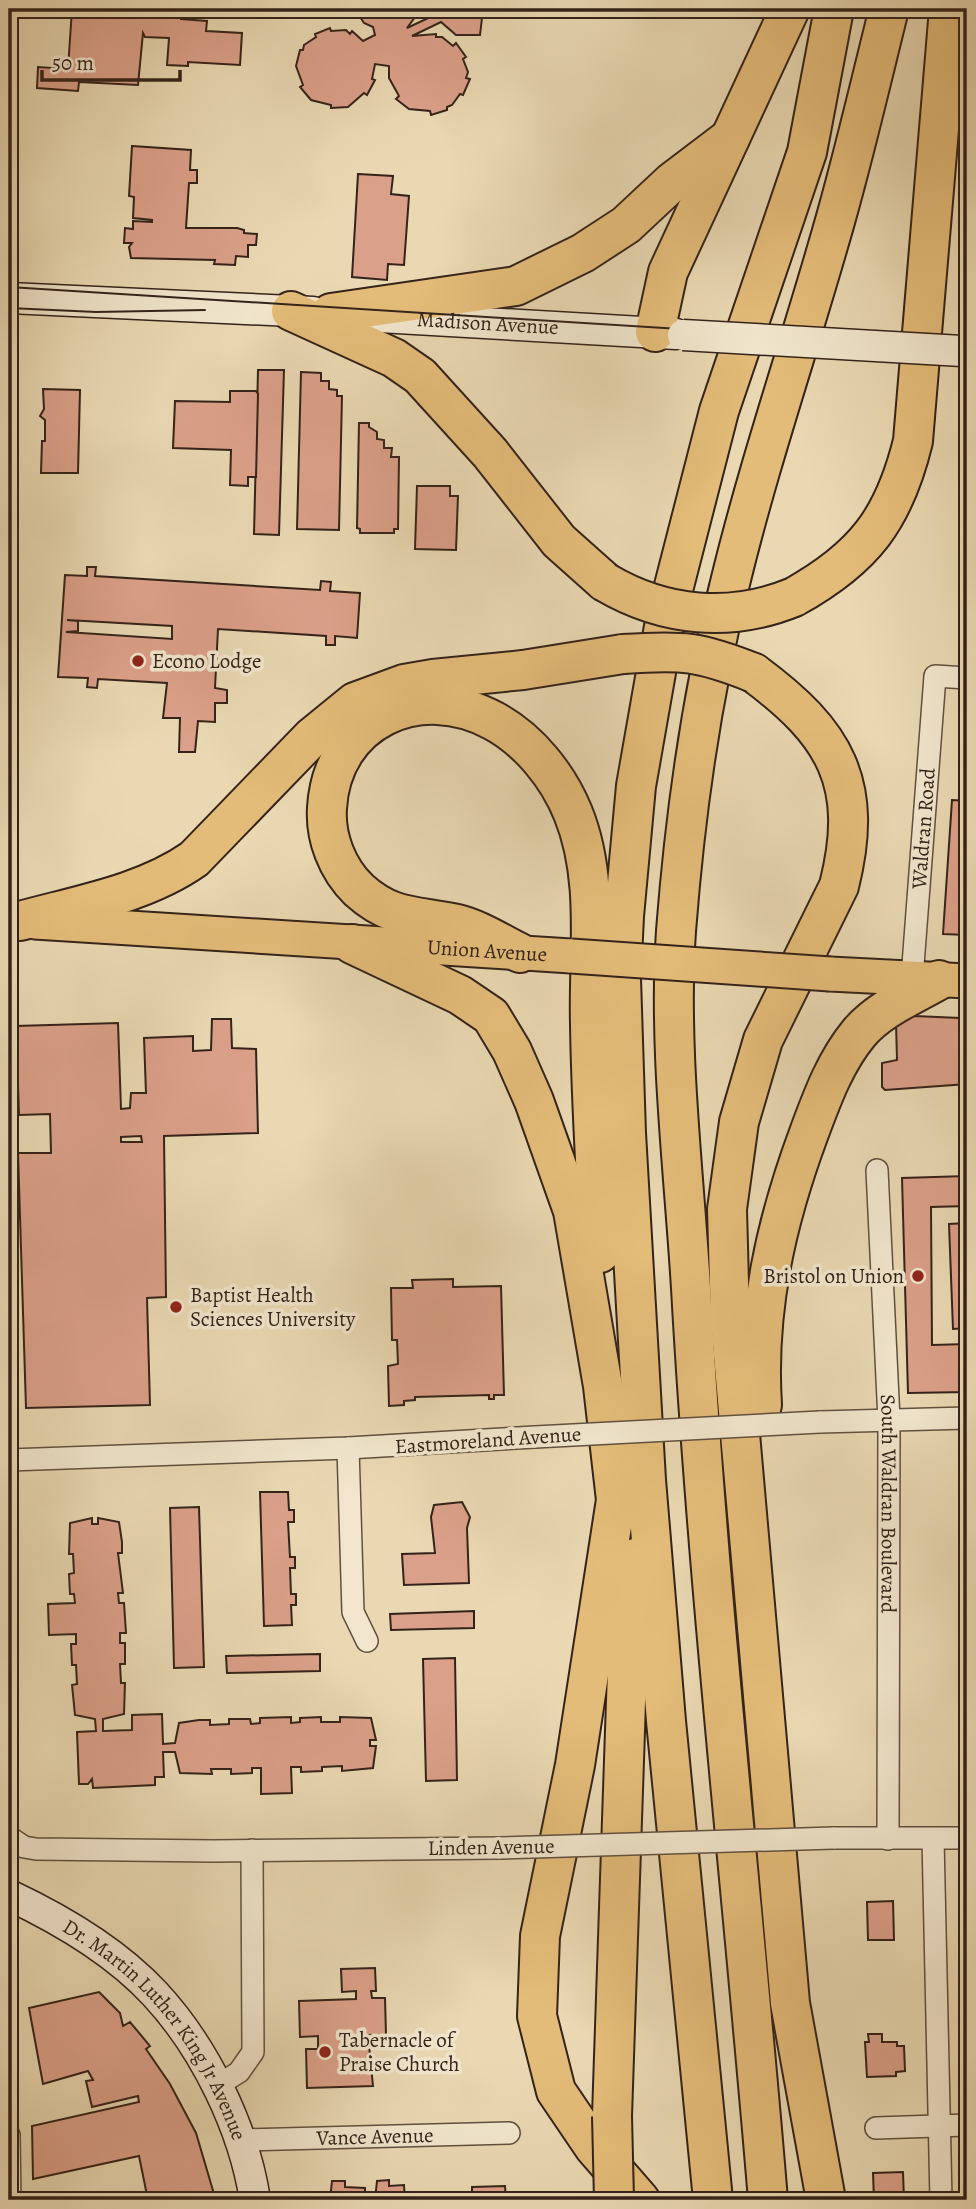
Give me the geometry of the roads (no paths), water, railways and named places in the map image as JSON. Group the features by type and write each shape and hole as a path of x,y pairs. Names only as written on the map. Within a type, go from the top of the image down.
{"highway":[{"path":"669,333 668,272 790,9"},
{"path":"713,2200 666,1721 646,1480 626,1133 621,979 636,786 665,621 719,411 807,152 834,9"},
{"path":"768,2200 715,1616 696,1371 677,1051 676,937 685,844 705,711 730,582 764,454 836,216 890,9"},
{"path":"291,311 394,358 420,376 490,453 559,541 605,582 648,603 708,614 755,610 794,597 839,569 874,535 898,492 906,468 913,441 949,9"},
{"path":"945,58 967,129"},
{"path":"331,313 516,286 583,253 626,226 672,183 730,138"},
{"path":"12,922 130,890 175,872 194,859 312,737 355,702 404,684 523,670 623,654 678,650 709,655 754,673 795,704 816,727 841,770 847,810 845,863 839,886 764,1040 740,1122 727,1209 730,1320 790,2003 826,2200"},
{"path":"520,953 459,925 401,917 359,890 344,873 328,836 331,778 347,744 369,724 410,706 435,705 456,707 495,721 547,767 563,790 581,834 590,876 590,1051 603,1386"},
{"path":"352,944 479,1005 502,1030 534,1101 573,1211 603,1386 616,1500 575,1765 540,1936 537,2016 556,2091 594,2147 640,2200"},
{"path":"766,1719 769,1511 760,1366 765,1289 774,1244 806,1140 841,1059 873,1019 939,980"},
{"path":"614,2200 612,2116 631,1587 646,1480"},
{"path":"763,2138 775,2200"}],"main road":[{"name":"Union Avenue","path":"12,922 939,980"}],"street":[{"name":"Madison Avenue","path":"9,298 331,313 965,352"},
{"name":"Waldran Road","path":"939,980 935,676 967,678"},
{"name":"South Waldran Boulevard","path":"877,1170 889,1420 888,1839"},
{"name":"Eastmoreland Avenue","path":"9,1460 348,1448 820,1422 967,1418"},
{"path":"348,1448 353,1612 367,1641"},
{"name":"Linden Avenue","path":"12,1840 36,1849 252,1850 500,1848 833,1838 967,1838"},
{"path":"933,1839 941,2200"},
{"path":"217,2087 248,2063 254,2044 252,1850"},
{"name":"Dr. Martin Luther King Jr Avenue","path":"9,1895 41,1910 124,1965 155,1994 176,2020 217,2087 240,2140 255,2200"},
{"path":"876,2128 967,2124"},
{"name":"Vance Avenue","path":"240,2140 509,2133"},
{"path":"9,2135 10,2200"}],"tram line":[{"path":"9,287 967,347"},
{"path":"9,308 96,312 205,310"}],"place":[{"name":"Econo Lodge","path":"138,661"},
{"name":"Bristol on Union","path":"918,1276"},
{"name":"Baptist Health Sciences University","path":"176,1307"},
{"name":"Tabernacle of Praise Church","path":"325,2052"}]}
